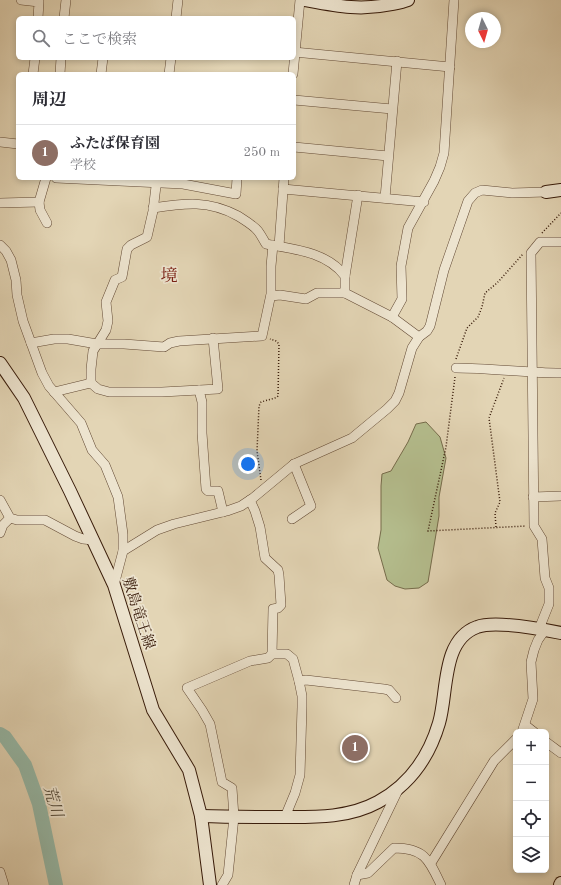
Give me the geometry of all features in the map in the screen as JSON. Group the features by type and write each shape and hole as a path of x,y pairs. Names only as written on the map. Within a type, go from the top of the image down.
{"street":[{"path":"21,0 39,2 38,16"},
{"path":"64,16 66,0"},
{"path":"176,16 178,0"},
{"path":"296,42 300,0"},
{"path":"305,0 339,6 366,8 388,2 408,0"},
{"path":"392,317 402,299 401,266 408,228 424,202 440,167 444,153 454,0"},
{"path":"296,52 450,67"},
{"path":"33,72 35,60"},
{"path":"60,72 61,60"},
{"path":"101,72 103,60"},
{"path":"169,72 171,60"},
{"path":"293,72 294,60"},
{"path":"384,198 397,62"},
{"path":"296,100 392,110"},
{"path":"0,142 16,144"},
{"path":"296,147 388,156"},
{"path":"45,180 39,202 40,210 47,223"},
{"path":"213,338 218,389 162,392 109,392 98,389 91,383 90,369 93,351 106,330 108,321 106,302 115,280 122,277 127,249 131,245 147,237 157,180 236,194 237,180"},
{"path":"31,343 54,339 68,339 97,344 124,344 164,347 170,343 179,341 262,336 271,296 271,266 276,246 284,180"},
{"path":"283,189 424,202"},
{"path":"123,550 157,530 241,506 294,464 352,438 387,409 395,401 399,393 412,348 419,337 427,331 430,326 444,270 468,200 475,193 482,190 546,192 561,190"},
{"path":"345,293 345,276 358,196"},
{"path":"0,203 39,202"},
{"path":"153,208 178,204 196,204 220,208 244,220 257,230 266,244 301,250 317,255 336,266 345,276"},
{"path":"524,728 533,699 531,662 549,604 549,588 545,578 542,539 534,526 531,253 540,242 561,242"},
{"path":"0,245 6,251 11,260 23,321 42,373 54,392 81,424 92,450 105,465 118,497 123,534 123,550 114,585"},
{"path":"271,296 280,295 306,299 317,293 345,293 392,317 419,337"},
{"name":"敷島竜王線","path":"1,366 24,398 114,585 154,710 189,770 201,816 210,885"},
{"path":"456,368 507,370 533,373 561,373"},
{"path":"54,392 91,383"},
{"path":"199,390 202,402 202,432 206,489 208,491 218,491 223,512"},
{"path":"292,519 311,506 294,464"},
{"path":"534,497 561,496"},
{"path":"0,500 10,518 17,520 45,520 75,536 93,540"},
{"path":"250,500 260,527 265,558 278,570 280,575 281,605 278,608 273,609 272,654"},
{"path":"0,533 10,518"},
{"path":"201,816 317,817 350,813 377,803 398,789 412,776 421,764 440,721 453,648 462,636 477,627 488,624 561,633"},
{"path":"222,885 228,874 234,817 232,788 222,782 210,724 187,688 250,662 268,658 272,654 287,654 293,660 302,696 300,775 295,793 285,817"},
{"path":"299,681 306,680 384,689 389,690 396,698"},
{"path":"431,863 494,761 513,742"},
{"path":"549,744 561,753"},
{"path":"354,885 357,875 398,789"},
{"path":"357,875 368,873 394,848 409,848 418,852 431,863 440,885"},
{"path":"0,872 4,885"}],"path":[{"path":"262,336 276,341 279,344 278,396 261,402 259,406 257,451 259,474 263,489"},
{"path":"496,528 495,513 500,502 489,418 507,370"},
{"path":"428,530 534,526"}],"green space":[{"path":"426,422 440,437 446,458 439,497 439,516 428,582 419,588 405,589 395,586 387,580 378,548 381,530 382,474 391,471 408,442 416,424"}],"waterway":[{"name":"荒川","path":"0,734 5,737 25,765 39,804 56,885"}],"place":[{"name":"ふたば保育園","path":"355,748"}],"district":[{"name":"境","path":"169,275"}]}
